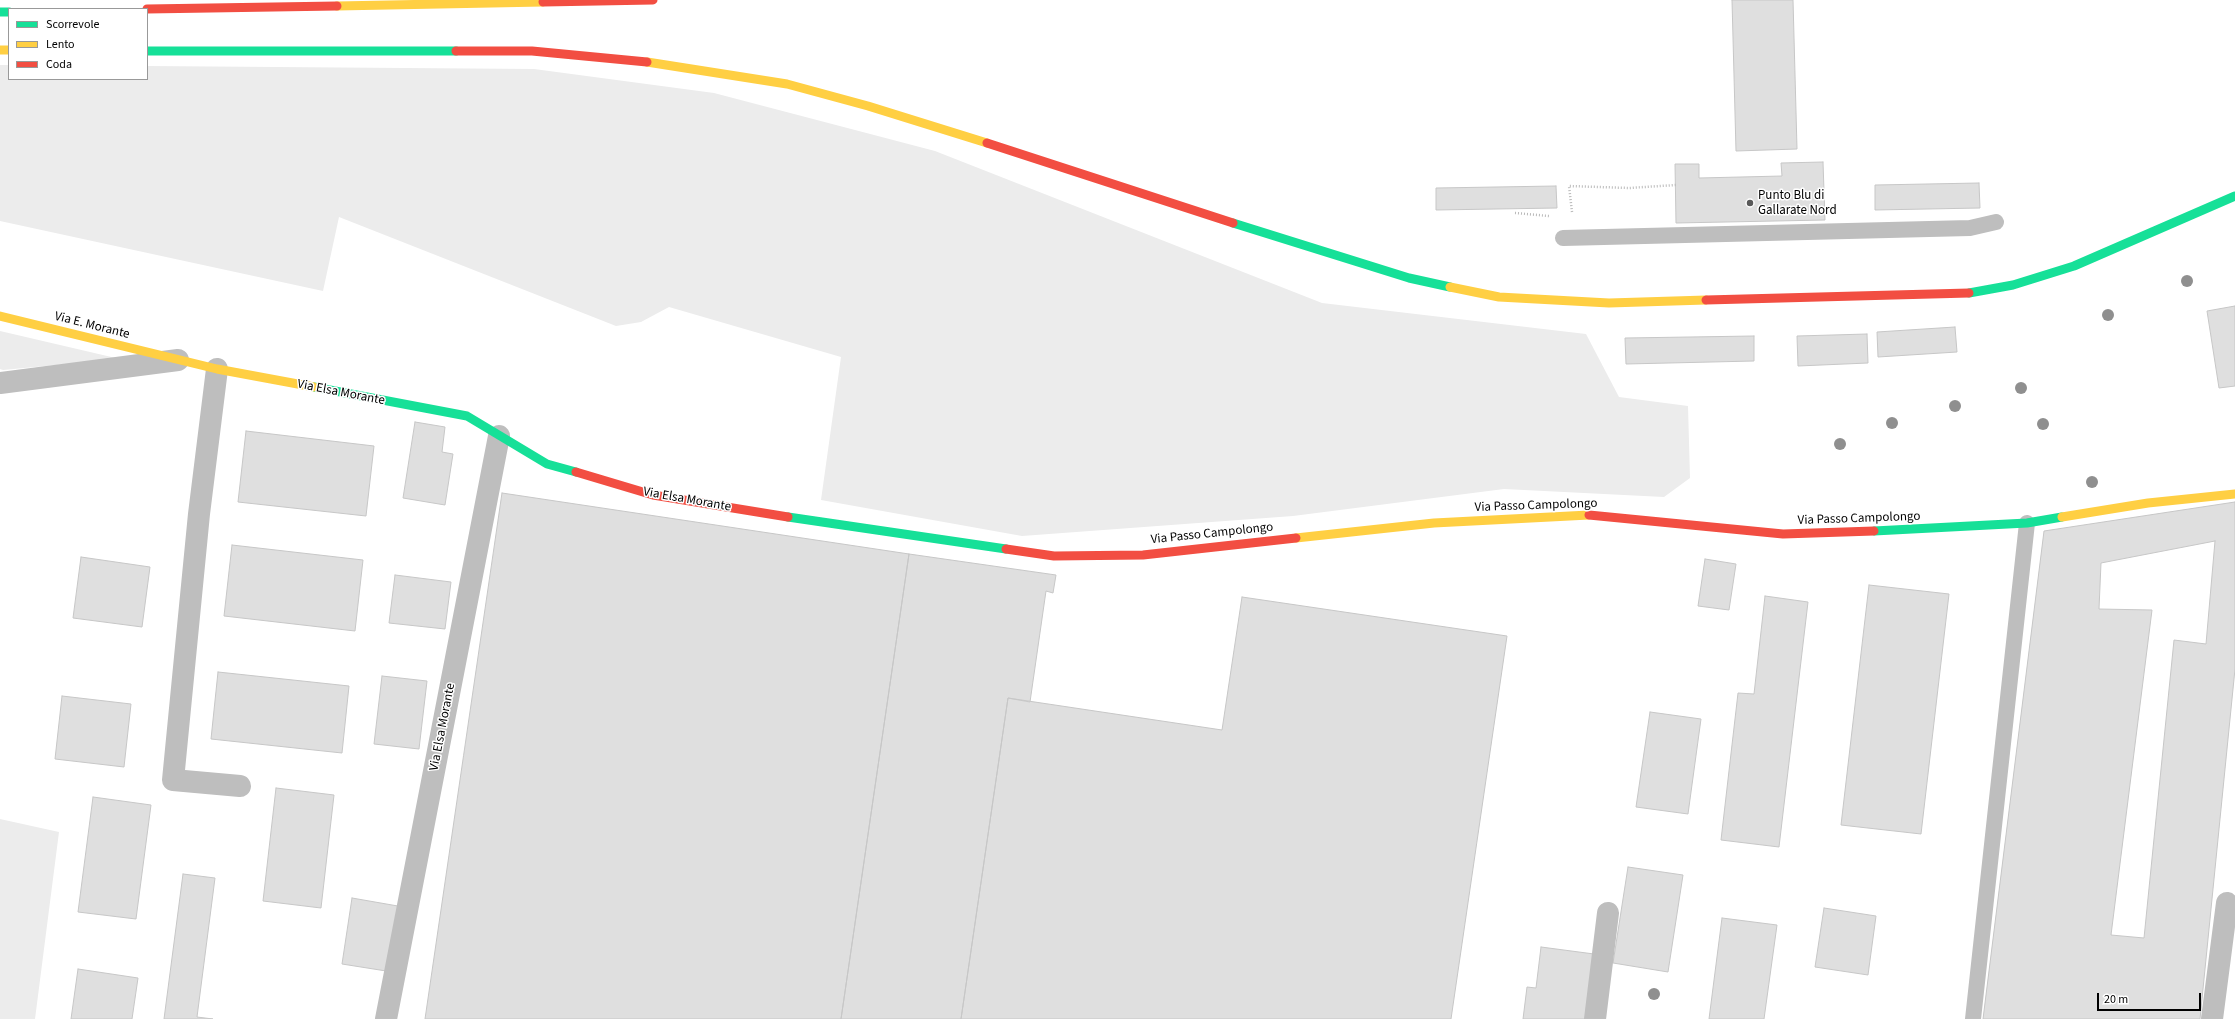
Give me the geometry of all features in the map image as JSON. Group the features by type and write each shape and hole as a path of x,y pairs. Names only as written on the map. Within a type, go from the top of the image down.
{"main road":[{"path":"148,9 653,0"},
{"path":"148,50 532,51 620,58 704,68 787,84 868,106 1074,170 1319,251 1408,278 1499,297 1609,303 1977,293 2013,285 2074,266 2235,196"},
{"name":"Via E. Morante","path":"0,316 178,360"},
{"name":"Via Elsa Morante","path":"178,360 217,369 467,416 547,464 653,495 885,533"},
{"name":"Via Passo Campolongo","path":"885,533 1054,556 1143,554 1434,523 1590,515 1783,534 1941,530 2027,523 2148,503 2235,494"}],"street":[{"path":"0,383 178,360"},
{"path":"217,369 199,514 173,780 240,786"},
{"name":"Via Elsa Morante","path":"386,1019 499,436"},
{"path":"2212,1019 2227,903"},
{"path":"1595,1019 1608,913"}],"lane":[{"path":"1563,238 1963,228 1996,222"},
{"path":"1973,1019 2027,523"}],"path":[{"path":"1572,219 1569,186 1629,188 1676,186"},
{"path":"1515,213 1551,217"}],"shaded area":[{"path":"0,65 8,65 8,80 148,80 148,66 534,69 714,93 935,151 1322,303 1586,334 1619,397 1688,406 1690,478 1664,497 1504,489 1293,516 1022,536 821,500 841,357 669,307 641,322 616,326 339,217 323,291 0,221"},
{"path":"0,331 120,359 3,370 0,369"},
{"path":"0,819 59,832 35,1019 0,1019"}],"building":[{"path":"1732,0 1793,0 1797,149 1736,151"},
{"name":"Punto Blu di Gallarate Nord","path":"1823,162 1825,220 1676,223 1675,164 1699,164 1699,178 1782,176 1781,163"},
{"path":"1979,183 1980,208 1875,210 1875,185"},
{"path":"1556,186 1557,208 1436,210 1436,188"},
{"path":"2235,306 2235,386 2219,388 2207,311"},
{"path":"1955,327 1957,352 1878,357 1877,332"},
{"path":"1867,334 1868,363 1798,366 1797,336"},
{"path":"1754,336 1754,361 1626,364 1625,338"},
{"path":"415,422 445,427 442,452 453,454 445,505 403,498"},
{"path":"246,431 374,446 366,516 238,502"},
{"path":"502,493 909,554 841,1019 425,1019"},
{"path":"2235,502 2235,669 2200,1019 1983,1019 2044,531","holes":["2215,541 2206,644 2174,640 2144,938 2111,935 2152,610 2099,609 2101,563"]},
{"path":"232,545 363,560 355,631 224,616"},
{"path":"909,554 1056,575 1053,593 1046,591 1030,702 1008,698 961,1019 841,1019"},
{"path":"81,557 150,567 142,627 73,618"},
{"path":"1705,559 1736,564 1729,610 1698,606"},
{"path":"395,575 451,582 445,629 389,623"},
{"path":"1869,585 1949,594 1921,834 1841,825"},
{"path":"1765,596 1808,602 1779,847 1721,840 1738,693 1754,694"},
{"path":"1242,597 1507,636 1451,1019 961,1019 1008,698 1222,730"},
{"path":"218,672 349,686 342,753 211,739"},
{"path":"382,676 427,681 419,749 374,744"},
{"path":"62,696 131,704 124,767 55,759"},
{"path":"1650,712 1701,719 1688,814 1636,807"},
{"path":"276,788 334,795 321,908 263,901"},
{"path":"93,797 151,805 136,919 78,912"},
{"path":"1628,867 1683,875 1668,972 1613,963"},
{"path":"183,874 215,878 197,1017 213,1019 164,1019"},
{"path":"352,898 415,909 405,974 342,964"},
{"path":"1824,908 1876,916 1868,975 1815,967"},
{"path":"1722,918 1777,925 1764,1019 1709,1019"},
{"path":"1541,947 1594,954 1585,1019 1523,1019 1527,987 1536,988"},
{"path":"78,969 138,978 132,1019 71,1019"}],"traffic: fast":[{"path":"0,12 8,12"},
{"path":"148,51 456,51"},
{"path":"1969,293 2013,285 2074,266 2235,196"},
{"path":"1233,223 1409,278 1450,287"},
{"path":"314,387 467,416 547,464 576,472"},
{"path":"788,517 1006,549"},
{"path":"1874,531 2027,523 2062,517"}],"traffic: slow":[{"path":"337,6 543,2"},
{"path":"0,50 8,50"},
{"path":"647,62 787,84 868,106 987,143"},
{"path":"1450,287 1499,297 1609,303 1706,300"},
{"path":"0,316 217,369 314,387"},
{"path":"2062,517 2148,503 2235,494"},
{"path":"1296,538 1434,523 1589,515"}],"traffic: jam":[{"path":"543,2 653,0"},
{"path":"148,9 337,6"},
{"path":"456,51 532,51 647,62"},
{"path":"987,143 1233,223"},
{"path":"1706,300 1969,293"},
{"path":"576,472 653,495 788,517"},
{"path":"1589,515 1783,534 1874,531"},
{"path":"1006,549 1054,556 1143,555 1296,538"}],"place":[{"name":"Punto Blu di Gallarate Nord","path":"1750,203"}]}
